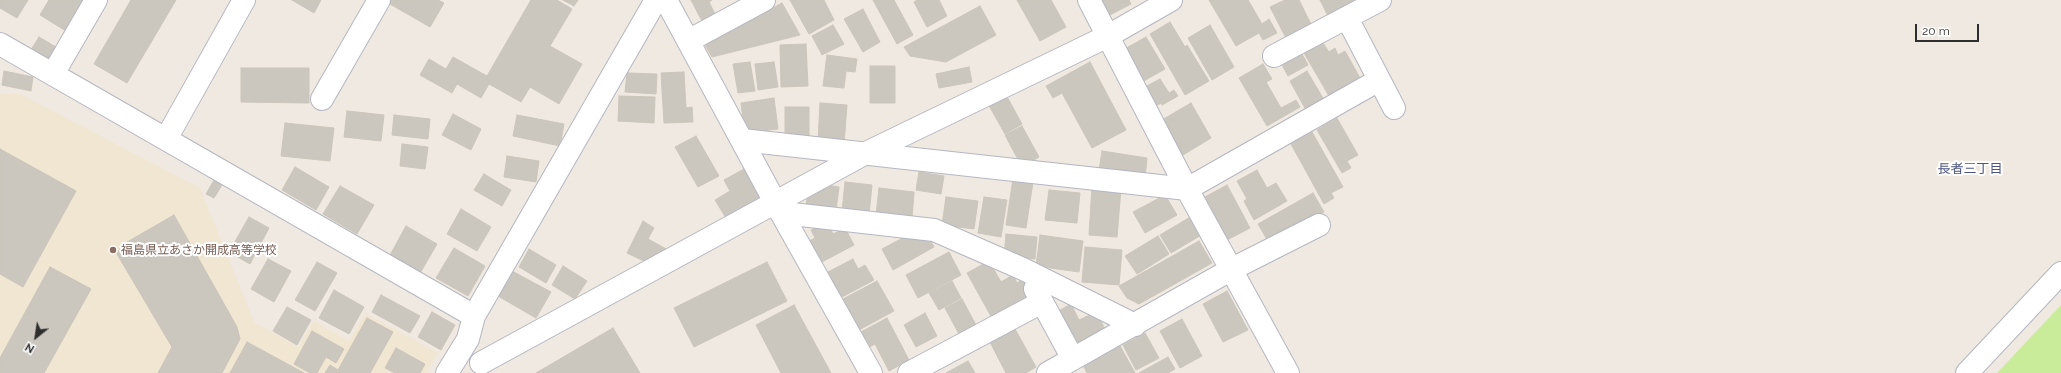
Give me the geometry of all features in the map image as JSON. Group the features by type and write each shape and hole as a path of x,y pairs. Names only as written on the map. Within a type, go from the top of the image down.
{"street":[{"path":"53,74 96,0"},
{"path":"166,139 244,0"},
{"path":"322,99 379,0"},
{"path":"447,373 468,339 474,316 656,0"},
{"path":"666,0 871,373"},
{"path":"688,41 764,0"},
{"path":"1089,0 1187,189 1288,373"},
{"path":"468,339 484,368 779,208 864,154 1108,36 1171,0"},
{"path":"1274,56 1380,0"},
{"path":"1347,18 1394,108"},
{"path":"0,44 474,316"},
{"path":"742,140 1187,189 1379,80"},
{"path":"779,208 934,230 1023,269 1135,325"},
{"path":"1048,373 1232,269 1319,225"},
{"path":"1023,269 1072,359"},
{"path":"1967,373 2061,274"},
{"path":"909,373 1042,302"}],"shaded area":[{"name":"福島県立あさか開成高等学校","path":"0,94 20,94 200,188 254,322 298,347 314,321 349,341 365,313 438,353 426,373 0,373"}],"green space":[{"path":"2061,305 2061,373 1997,373"}],"building":[{"path":"0,0 28,0 17,18 0,8"},
{"path":"49,0 84,0 66,31 40,15"},
{"path":"131,0 176,0 127,83 94,64"},
{"path":"292,0 321,0 314,13"},
{"path":"383,0 438,0 444,3 430,27"},
{"path":"531,0 557,0 572,9 550,46 582,64 559,104 530,87 521,102 489,84 481,98 457,84 452,93 420,75 429,59 446,69 453,57 487,76"},
{"path":"563,0 578,0 574,6"},
{"path":"691,0 712,0 709,2 715,14 702,21"},
{"path":"790,0 824,0 834,20 809,34"},
{"path":"873,0 894,0 913,35 897,44"},
{"path":"917,0 939,0 947,16 927,27 914,2"},
{"path":"1017,0 1051,0 1066,27 1040,41"},
{"path":"1097,0 1129,0 1131,4 1106,17"},
{"path":"1209,0 1248,0 1262,24 1269,19 1277,33 1263,40 1259,33 1236,46"},
{"path":"1285,0 1299,0 1312,26 1286,38 1270,7"},
{"path":"1320,0 1353,0 1354,3 1328,16"},
{"path":"782,3 800,35 712,57 705,45"},
{"path":"980,6 996,35 946,62 910,56 904,47"},
{"path":"863,9 880,42 863,52 844,19"},
{"path":"1170,22 1185,47 1187,45 1209,81 1185,95 1150,34"},
{"path":"833,25 844,44 822,55 812,36"},
{"path":"1210,25 1234,67 1212,80 1188,38"},
{"path":"39,37 56,47 48,60 31,50"},
{"path":"1146,37 1165,69 1142,82 1123,50"},
{"path":"1323,43 1329,52 1335,48 1338,55 1345,51 1360,78 1329,96 1304,53"},
{"path":"806,44 808,86 781,87 780,45"},
{"path":"1301,52 1308,65 1288,76 1281,63"},
{"path":"827,55 857,59 855,72 846,71 844,88 823,86"},
{"path":"750,62 755,91 738,93 733,64"},
{"path":"774,62 778,87 758,90 755,64"},
{"path":"1090,62 1126,130 1092,148 1062,93 1053,98 1046,86"},
{"path":"1263,64 1272,79 1266,82 1281,108 1296,100 1300,107 1267,126 1239,78"},
{"path":"870,66 895,66 895,103 870,103"},
{"path":"969,67 972,82 939,88 936,74"},
{"path":"241,68 309,68 309,103 241,102"},
{"path":"4,71 33,77 31,91 2,85"},
{"path":"1307,71 1324,100 1306,110 1290,81"},
{"path":"684,72 686,108 692,107 693,122 664,123 661,73"},
{"path":"627,73 657,74 656,94 625,92"},
{"path":"1160,79 1169,93 1174,90 1178,96 1162,105 1161,103 1156,106 1145,87"},
{"path":"1005,93 1022,124 1005,134 987,102"},
{"path":"619,96 655,97 654,123 618,121"},
{"path":"774,98 778,129 768,130 768,135 761,136 744,127 741,103"},
{"path":"820,103 847,105 844,144 818,142"},
{"path":"1191,103 1211,138 1183,155 1162,120"},
{"path":"785,107 809,107 809,136 785,136"},
{"path":"347,111 384,115 381,141 344,137"},
{"path":"453,114 481,129 471,150 442,135"},
{"path":"394,115 430,119 428,139 392,135"},
{"path":"517,115 564,124 560,146 513,136"},
{"path":"1337,118 1358,155 1347,161 1351,168 1342,173 1317,130"},
{"path":"285,123 334,128 330,161 281,156"},
{"path":"1022,126 1039,157 1022,167 1005,135"},
{"path":"1312,132 1343,187 1331,193 1334,198 1324,204 1291,144"},
{"path":"696,136 719,176 698,187 675,147"},
{"path":"402,144 428,147 425,169 400,166"},
{"path":"0,149 76,191 23,287 0,274"},
{"path":"1102,151 1147,158 1145,178 1099,171"},
{"path":"507,156 539,161 536,182 504,177"},
{"path":"295,167 329,187 316,210 282,190"},
{"path":"744,169 761,198 726,218 715,200 730,191 724,180"},
{"path":"1257,170 1267,188 1276,183 1287,201 1254,220 1244,201 1247,199 1237,181"},
{"path":"919,172 944,176 941,194 916,190"},
{"path":"484,174 511,190 502,206 474,190"},
{"path":"1013,179 1033,182 1026,228 1006,225"},
{"path":"214,180 222,185 214,198 206,194"},
{"path":"845,182 872,185 869,215 842,212"},
{"path":"826,185 839,187 836,210 806,205 808,193 816,194 817,188 825,189"},
{"path":"1227,185 1250,228 1227,240 1205,197"},
{"path":"340,186 374,205 357,234 323,214"},
{"path":"1092,187 1121,189 1117,237 1089,235"},
{"path":"879,188 914,192 912,219 876,215"},
{"path":"1049,190 1080,193 1077,223 1045,220"},
{"path":"1313,193 1324,212 1269,243 1258,224"},
{"path":"1165,195 1177,215 1145,233 1133,212"},
{"path":"946,197 978,201 974,229 942,225"},
{"path":"984,197 1007,200 1001,237 978,233"},
{"path":"461,209 491,227 477,251 447,234"},
{"path":"174,215 237,327 240,339 222,373 158,373 172,347 117,254 122,245"},
{"path":"1192,216 1203,234 1171,253 1160,235"},
{"path":"249,217 269,228 250,264 229,252"},
{"path":"643,221 654,228 648,239 668,250 646,262 627,253"},
{"path":"827,222 833,234 845,228 854,245 820,263 809,241 815,238 811,230"},
{"path":"406,226 437,244 419,275 389,257"},
{"path":"912,233 916,240 927,234 934,247 893,270 882,249"},
{"path":"1006,234 1037,237 1035,259 1004,256"},
{"path":"1040,235 1083,241 1079,272 1036,266"},
{"path":"1158,236 1169,254 1137,274 1125,256"},
{"path":"1199,241 1212,263 1139,304 1127,298 1119,286"},
{"path":"1085,247 1122,250 1119,285 1082,282"},
{"path":"454,248 485,266 468,296 436,278"},
{"path":"529,249 556,265 546,283 519,267"},
{"path":"949,252 961,275 918,298 906,275"},
{"path":"268,259 291,271 274,302 251,289"},
{"path":"853,259 858,269 865,265 874,280 840,298 826,273"},
{"path":"989,261 1001,282 1013,275 1017,283 1026,278 1035,296 993,320 967,273"},
{"path":"317,262 337,273 315,311 295,300"},
{"path":"767,262 787,301 694,347 674,308"},
{"path":"563,266 587,281 575,299 552,285"},
{"path":"50,267 91,289 44,373 0,373 0,358"},
{"path":"512,271 551,292 536,318 498,296"},
{"path":"877,281 894,311 859,330 843,299"},
{"path":"952,281 961,298 939,310 929,293"},
{"path":"334,290 364,307 349,334 319,318"},
{"path":"1227,291 1248,330 1223,342 1203,304"},
{"path":"381,295 420,316 410,333 372,312"},
{"path":"962,299 976,325 959,334 945,308"},
{"path":"1071,304 1079,320 1096,312 1107,333 1073,352 1053,314"},
{"path":"794,305 831,373 781,373 756,325"},
{"path":"287,307 311,320 297,345 273,331"},
{"path":"432,312 455,325 441,350 418,337"},
{"path":"925,313 937,336 916,347 904,325"},
{"path":"367,318 393,332 370,373 325,373 330,365 338,370"},
{"path":"887,318 909,360 889,371 875,344 867,348 859,333"},
{"path":"1182,319 1202,356 1180,368 1160,331"},
{"path":"613,328 640,373 536,373"},
{"path":"1015,329 1036,367 1026,373 1006,373 990,342"},
{"path":"312,331 344,349 336,363 326,357 317,373 310,373 294,364"},
{"path":"1145,333 1159,358 1136,370 1123,345"},
{"path":"247,342 304,373 230,373"},
{"path":"1120,346 1135,373 1087,373 1083,365"},
{"path":"396,348 425,364 420,373 395,373 385,368"},
{"path":"1168,357 1175,369 1168,373 1139,373"},
{"path":"968,361 975,373 946,373"}],"place":[{"name":"福島県立あさか開成高等学校","path":"113,250"}],"district":[{"name":"長者三丁目","path":"1970,169"}]}
